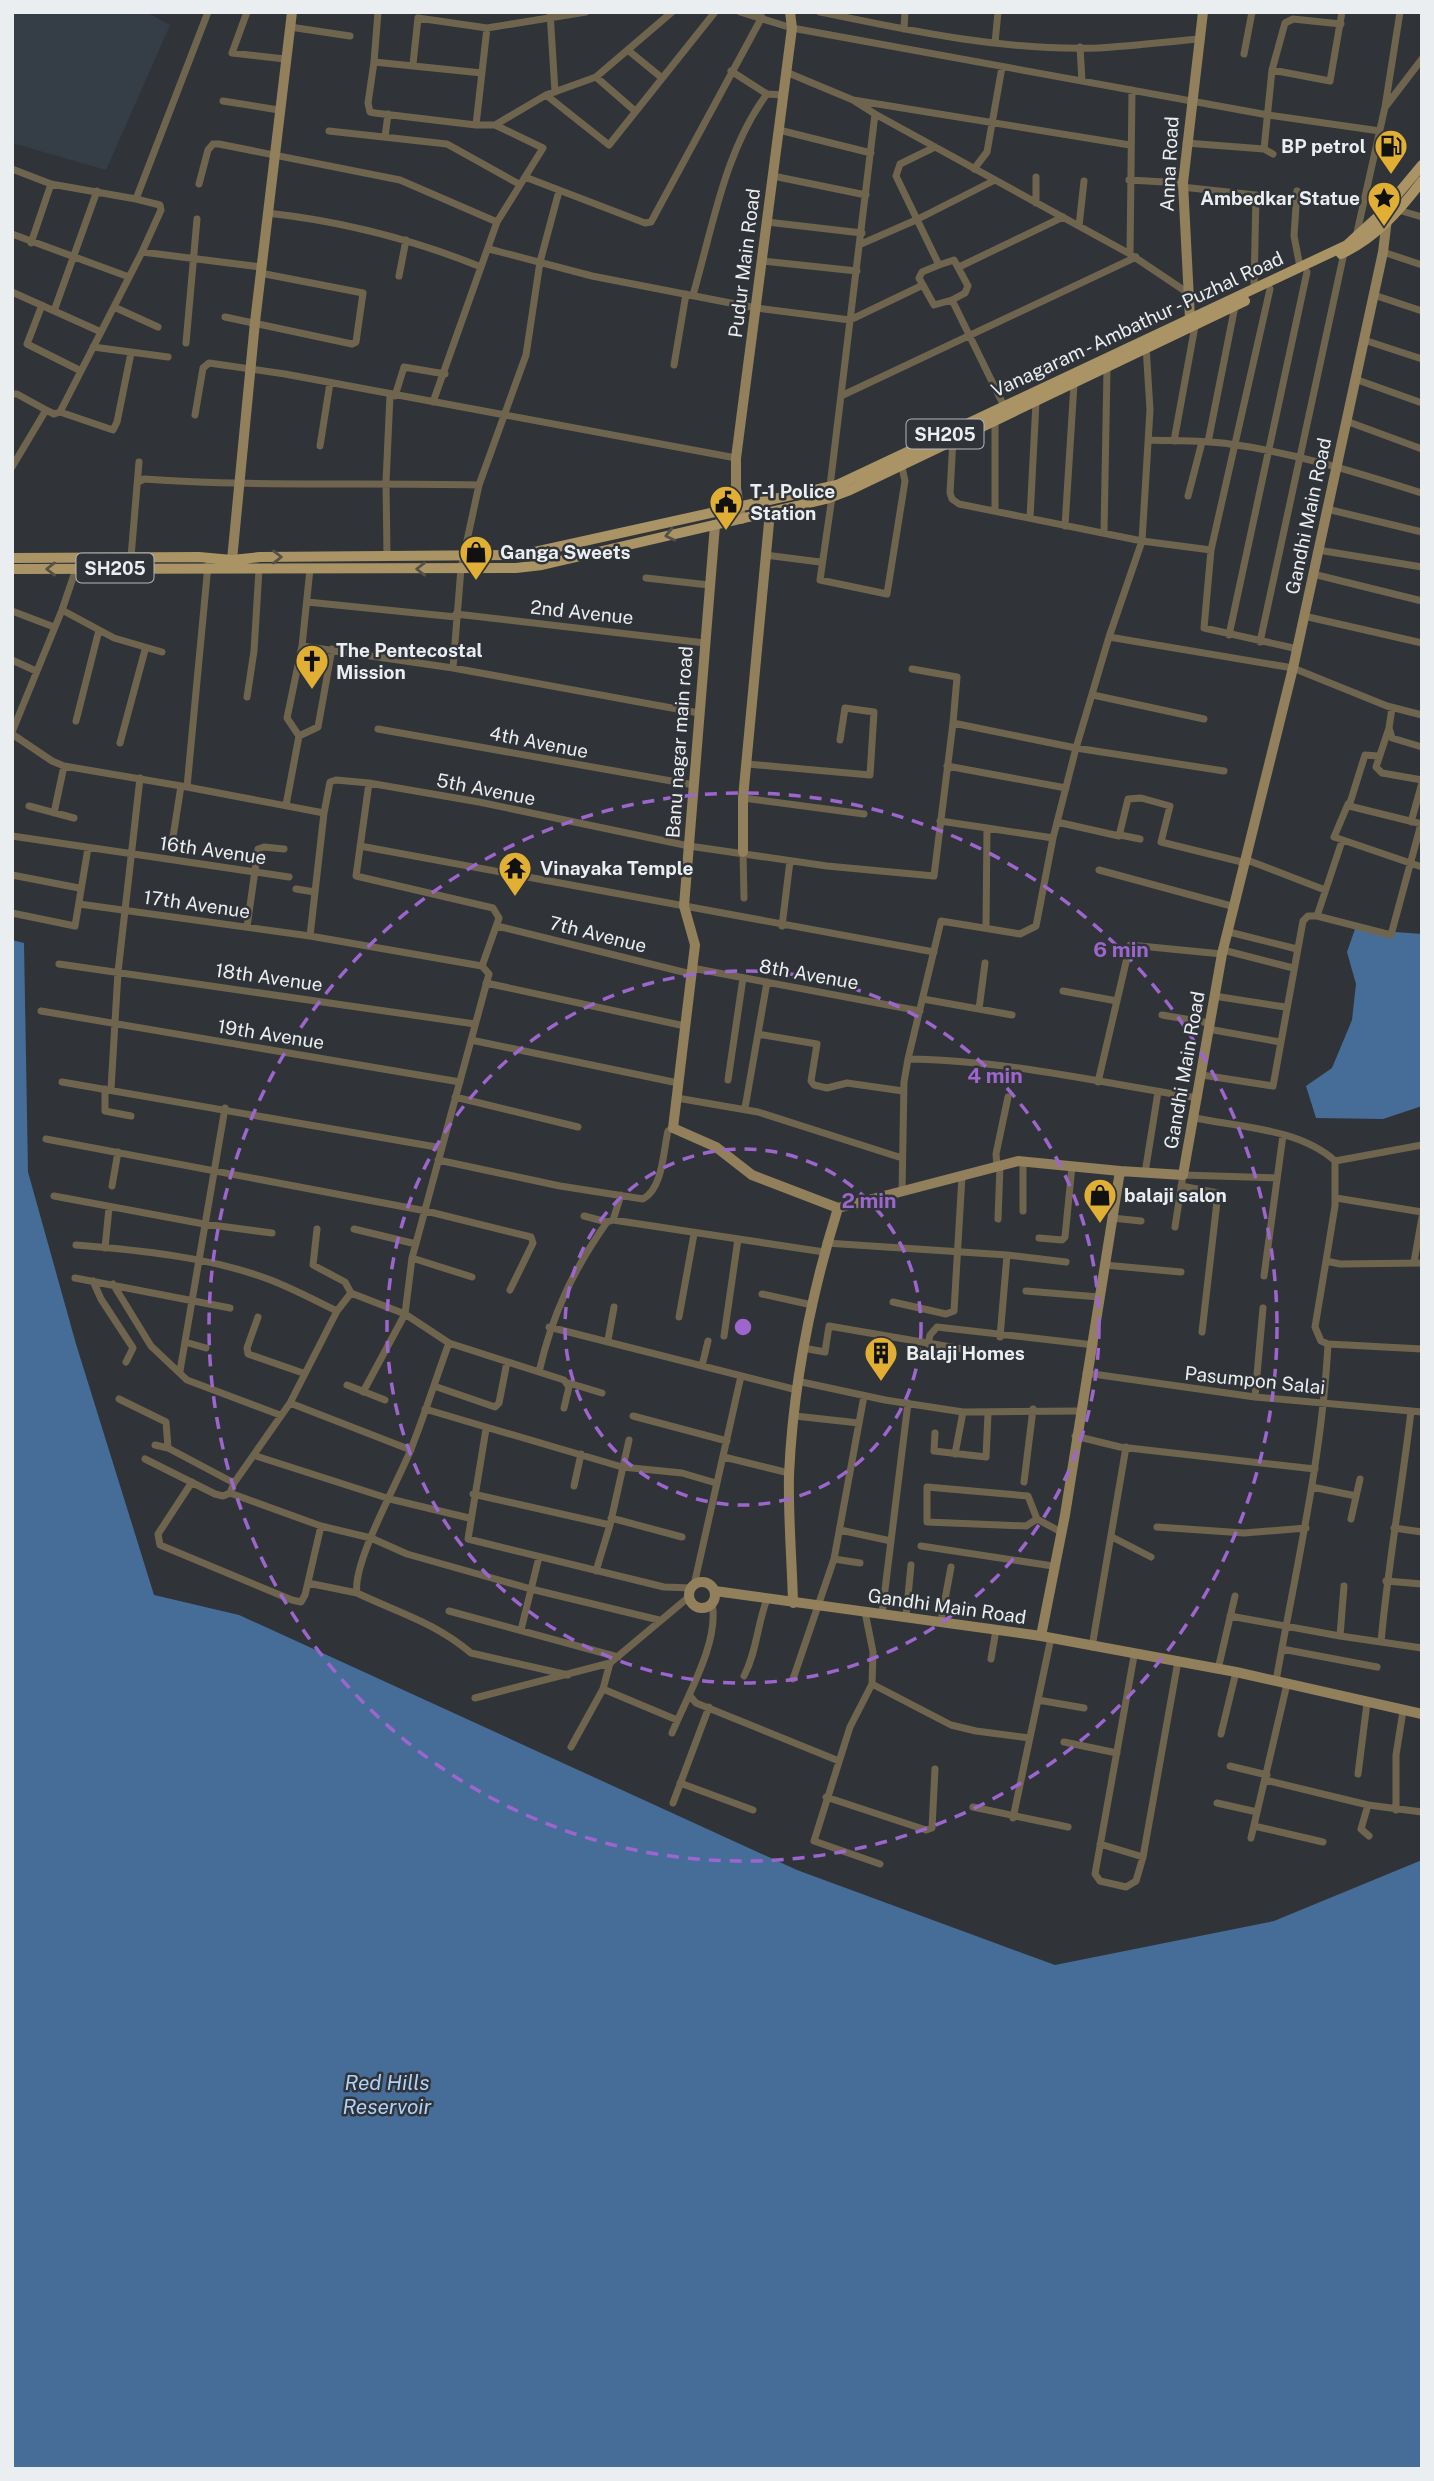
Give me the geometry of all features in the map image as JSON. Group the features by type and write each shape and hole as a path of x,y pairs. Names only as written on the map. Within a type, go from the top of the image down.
{"main road":[{"name":"Vanagaram - Ambathur - Puzhal Road","path":"1192,323 1270,289 1355,238 1390,212 1422,165"},
{"name":"Vanagaram - Ambathur - Puzhal Road","path":"951,437 1004,407 1145,347 1254,288 1344,253 1422,181"},
{"path":"211,565 310,569 462,563 542,565 741,519 831,492 951,437 995,422 1107,369 1145,347"},
{"name":"SH205","path":"12,558 78,563 211,565 232,560 387,556 462,563 521,555 738,506 831,492"},
{"name":"SH205","path":"12,569 131,557 211,565"}],"street":[{"path":"135,199 208,12"},
{"path":"247,12 232,54 285,60"},
{"path":"232,560 237,486 260,270 292,12"},
{"path":"378,12 370,112 495,125 543,148 497,222 433,402"},
{"path":"413,64 418,18 487,27 550,15 586,12"},
{"path":"495,125 546,95 596,76 629,51 672,12"},
{"path":"546,95 609,145 715,12"},
{"path":"740,12 792,28 1268,115 1380,131"},
{"name":"Pudur Main Road","path":"741,519 736,458 792,28 790,12"},
{"path":"820,12 995,43 1080,47 1199,39"},
{"path":"904,29 905,12"},
{"path":"995,43 998,12"},
{"name":"Anna Road","path":"1192,323 1183,185 1185,143 1203,12"},
{"path":"1244,54 1252,12"},
{"path":"1272,70 1330,81 1342,12"},
{"path":"1355,238 1385,107 1400,12"},
{"path":"550,15 555,92"},
{"path":"525,177 645,223 651,222 762,17"},
{"path":"1265,149 1272,70 1282,29 1289,20 1341,24"},
{"path":"290,27 350,36"},
{"path":"476,125 487,27"},
{"path":"1080,47 1082,81"},
{"path":"629,51 662,78"},
{"path":"1385,107 1422,59"},
{"path":"374,62 482,73"},
{"path":"974,169 987,152 1002,67"},
{"path":"731,71 767,94 783,95"},
{"path":"786,72 853,100 1133,255 1188,293"},
{"path":"596,76 635,111"},
{"path":"1132,90 1129,180 1133,255"},
{"path":"674,365 690,295 724,184 755,110 767,94"},
{"path":"853,100 1130,145"},
{"path":"223,101 279,110"},
{"path":"385,137 388,114"},
{"path":"875,114 831,492 818,576 823,582 887,594 905,481 900,461"},
{"path":"779,130 871,153"},
{"path":"329,131 447,144 519,184"},
{"path":"1185,143 1265,149 1273,154"},
{"path":"199,184 208,150 213,144 273,153 407,182 497,222"},
{"path":"935,147 901,164 897,176 939,265"},
{"path":"12,169 51,184 154,202 160,205 161,210 60,412"},
{"path":"773,176 866,195"},
{"path":"1036,177 1036,203"},
{"path":"861,244 995,180"},
{"path":"1129,180 1260,195 1254,288"},
{"path":"1079,226 1084,181"},
{"path":"32,243 51,184"},
{"path":"54,311 97,191"},
{"path":"453,668 462,563 479,485 526,355 540,262 559,191"},
{"path":"1229,635 1304,269 1294,236 1297,191"},
{"path":"1390,212 1422,217"},
{"name":"Gandhi Main Road","path":"715,1591 1046,1637 1053,1566 1061,1532 1086,1373 1094,1345 1099,1297 1120,1171 1183,1175 1199,1098 1223,952 1298,649 1390,212"},
{"path":"267,213 300,216 406,240 481,267"},
{"path":"959,267 1063,217"},
{"path":"186,343 197,219"},
{"path":"767,222 862,233"},
{"path":"12,234 73,259 129,277"},
{"path":"399,276 406,240"},
{"path":"489,249 756,308 850,320 923,285"},
{"path":"1383,251 1422,265"},
{"path":"142,252 260,270 360,291 365,295 355,345 225,317"},
{"path":"1259,642 1344,253"},
{"path":"841,396 1133,255"},
{"path":"954,260 959,267 968,290 952,300 934,305 919,274 954,260"},
{"path":"762,261 857,271"},
{"path":"1270,289 1211,550 1204,628 1298,649"},
{"path":"12,292 101,332"},
{"path":"1374,295 1422,311"},
{"path":"952,300 1004,407"},
{"path":"42,305 27,344 81,371"},
{"path":"1188,496 1205,442 1235,306"},
{"path":"114,307 158,327"},
{"path":"1174,441 1192,323"},
{"path":"1364,340 1422,359"},
{"path":"93,347 168,357"},
{"path":"902,1192 904,1091 908,1059 941,921 1020,934 1036,926 1053,838 1076,748 1109,637 1142,541 1149,440 1145,347"},
{"path":"12,394 18,394 54,414 60,412 113,430 131,353"},
{"path":"195,415 205,365 250,369 330,383 736,458"},
{"path":"387,556 386,482 392,395 404,367 445,374"},
{"path":"1104,533 1107,369"},
{"path":"1355,379 1422,403"},
{"path":"320,446 330,383"},
{"path":"1065,526 1074,384"},
{"path":"1030,518 1036,402"},
{"path":"12,467 46,410"},
{"path":"1346,421 1422,449"},
{"path":"995,422 995,511"},
{"path":"951,437 952,499 959,504 1142,541 1211,550"},
{"path":"1149,440 1235,445 1299,457 1337,465 1422,493"},
{"path":"131,557 139,462"},
{"path":"138,482 144,480 237,486 386,482 479,485"},
{"path":"1327,509 1422,532"},
{"path":"744,898 743,798 770,512"},
{"name":"Banu nagar main road","path":"673,1128 695,945 684,906 715,525"},
{"path":"1318,550 1422,567"},
{"path":"765,555 820,562"},
{"path":"78,563 12,733 52,761 64,766 324,813 310,936"},
{"path":"173,837 184,786 211,565"},
{"path":"247,697 254,651 259,569"},
{"path":"286,806 299,736 287,718 302,646 310,569"},
{"path":"1313,574 1422,601"},
{"path":"646,578 709,584"},
{"name":"2nd Avenue","path":"307,602 705,643"},
{"path":"62,610 145,650 162,652"},
{"path":"12,611 54,627"},
{"path":"1304,616 1422,643"},
{"path":"76,721 99,630"},
{"path":"1109,637 1293,668 1392,708 1422,715"},
{"path":"302,646 453,668 699,713"},
{"path":"299,736 318,727 332,649"},
{"path":"120,743 145,650"},
{"path":"12,660 36,671"},
{"path":"912,668 957,677 940,821 1053,838"},
{"path":"1093,695 1205,719"},
{"path":"747,764 870,775 874,712 845,708 840,740"},
{"path":"1392,708 1389,728 1378,756 1378,771 1422,782 1411,822"},
{"path":"953,723 1076,748 1224,771"},
{"path":"1389,728 1396,741 1422,747"},
{"name":"4th Avenue","path":"378,729 694,785"},
{"path":"1378,756 1365,755 1334,837 1422,867"},
{"path":"54,813 64,766"},
{"path":"947,766 1066,788"},
{"path":"131,1116 105,1111 140,778"},
{"name":"5th Avenue","path":"324,813 330,782 336,780 369,783 689,846 790,861 934,876 940,821"},
{"path":"363,1392 405,1314 412,1258 486,983 488,974 482,966 497,926 497,912 486,905 359,878 356,869 369,783"},
{"path":"743,798 864,814"},
{"path":"1120,835 1128,799 1167,804 1170,808 1161,842 1246,861 1325,890"},
{"path":"1202,1075 1272,1087 1285,1007 1304,919 1317,916 1391,935 1421,824 1354,808 1348,804"},
{"path":"29,806 75,818"},
{"path":"1057,822 1140,839"},
{"path":"986,927 987,828"},
{"name":"16th Avenue","path":"12,836 289,877"},
{"path":"1317,916 1342,841"},
{"path":"360,846 934,952"},
{"path":"247,927 260,847 284,849"},
{"path":"12,913 75,926 79,888 88,848"},
{"path":"782,926 790,861"},
{"path":"1099,870 1235,906"},
{"path":"12,875 79,888"},
{"path":"296,889 315,892"},
{"name":"17th Avenue","path":"79,904 310,936 482,966"},
{"name":"7th Avenue","path":"497,926 692,971"},
{"path":"1229,932 1297,949"},
{"path":"1098,1082 1130,944 1223,952 1293,968"},
{"path":"979,1009 985,963"},
{"name":"18th Avenue","path":"59,964 475,1024"},
{"name":"8th Avenue","path":"692,971 920,1011"},
{"path":"728,1080 743,978"},
{"path":"745,1108 766,982"},
{"path":"486,983 685,1026"},
{"path":"1063,992 1117,1001"},
{"path":"1214,996 1285,1007"},
{"path":"923,999 1012,1015"},
{"name":"19th Avenue","path":"41,1010 460,1082"},
{"path":"1162,1015 1280,1042"},
{"path":"758,1034 817,1044 811,1081 814,1086 827,1088 847,1083 904,1091"},
{"path":"471,1040 678,1083"},
{"path":"908,1059 941,1060 1199,1098"},
{"path":"62,1082 225,1108 442,1148"},
{"path":"1144,1172 1158,1091"},
{"path":"455,1097 578,1127"},
{"path":"998,1219 999,1166 996,1154 1008,1097"},
{"path":"677,1098 745,1108 902,1158"},
{"path":"180,1371 225,1108"},
{"path":"1195,1118 1283,1135 1322,1149 1335,1161 1336,1198 1315,1327 1321,1341 1328,1344 1422,1349"},
{"path":"439,1160 643,1199 651,1194 657,1180 668,1131 673,1128 716,1147 752,1175 838,1208 1023,1161 1120,1171"},
{"path":"1264,1276 1283,1135"},
{"path":"46,1139 426,1211 533,1239 510,1290"},
{"path":"1335,1161 1422,1145"},
{"path":"112,1186 118,1152"},
{"path":"1023,1161 1023,1211"},
{"path":"1039,1238 1062,1240 1065,1237 1072,1166"},
{"path":"1175,1227 1183,1175 1277,1178"},
{"path":"893,1302 952,1314 959,1253 962,1176"},
{"path":"1181,1186 1219,1193 1202,1332"},
{"path":"539,1371 549,1327 574,1271 610,1221 621,1195"},
{"path":"54,1196 109,1208 272,1233"},
{"path":"1326,1261 1399,1265 1418,1263 1422,1214 1336,1198"},
{"path":"104,1248 109,1208"},
{"path":"793,1603 789,1473 797,1385 825,1247 838,1208"},
{"path":"584,1216 738,1239 825,1247 1007,1255 1066,1262"},
{"path":"1112,1218 1141,1221"},
{"path":"317,1229 312,1264 345,1282 351,1293 405,1314 449,1343 602,1393"},
{"path":"354,1229 416,1244"},
{"path":"679,1317 694,1234"},
{"path":"724,1336 738,1239"},
{"path":"76,1245 159,1253 266,1278 337,1311"},
{"path":"1000,1337 1007,1255"},
{"path":"412,1258 472,1277"},
{"path":"1104,1265 1181,1272"},
{"path":"75,1278 230,1308"},
{"path":"93,1281 133,1348 126,1362"},
{"path":"113,1284 151,1346 187,1380 280,1415"},
{"path":"1026,1291 1099,1297"},
{"path":"230,1493 236,1476 256,1456 290,1403 337,1311 351,1293"},
{"path":"762,1294 812,1304"},
{"path":"608,1340 614,1307"},
{"path":"1255,1397 1263,1308"},
{"path":"258,1317 247,1353 303,1373"},
{"path":"803,1348 825,1352 829,1326 980,1352"},
{"path":"549,1327 741,1376 963,1412 988,1414 1033,1409 1079,1411"},
{"path":"928,1344 930,1335 937,1327 1000,1337 1094,1345"},
{"path":"702,1366 708,1341"},
{"path":"185,1342 206,1348"},
{"path":"357,1593 355,1584 371,1538 411,1450 449,1343"},
{"path":"1276,1681 1306,1528 1325,1404 1328,1344"},
{"path":"434,1387 496,1407 508,1362"},
{"name":"Pasumpon Salai","path":"1086,1373 1255,1397 1422,1412"},
{"path":"712,1603 700,1607 693,1603 692,1589 741,1376"},
{"path":"564,1408 569,1383"},
{"path":"346,1385 385,1400"},
{"path":"793,1679 834,1559 846,1480 864,1396"},
{"path":"119,1399 166,1422 168,1448"},
{"path":"290,1403 411,1450"},
{"path":"882,1614 908,1403"},
{"path":"425,1409 622,1467 682,1473 716,1483"},
{"path":"1024,1482 1033,1409"},
{"path":"1381,1642 1386,1581 1410,1411"},
{"path":"955,1454 963,1412"},
{"path":"935,1433 934,1451 986,1457 988,1414"},
{"path":"633,1416 727,1441"},
{"path":"795,1416 859,1423"},
{"path":"486,1429 466,1536 470,1541 664,1587 692,1589"},
{"path":"1075,1436 1126,1447 1315,1469"},
{"path":"596,1571 611,1522 629,1440"},
{"path":"155,1445 168,1448 234,1483"},
{"path":"1092,1647 1126,1447"},
{"path":"574,1486 581,1454"},
{"path":"256,1456 390,1499 469,1518"},
{"path":"724,1457 789,1473"},
{"path":"145,1459 215,1494 223,1496 230,1493 321,1526 371,1538 407,1554 531,1589 659,1620"},
{"path":"1351,1519 1360,1479"},
{"path":"192,1482 158,1534 160,1545 292,1600 301,1602 321,1526"},
{"path":"1312,1487 1356,1496"},
{"path":"1037,1520 1026,1526 927,1522 927,1488 1028,1496 1037,1520 1061,1532"},
{"path":"473,1494 681,1537"},
{"path":"1157,1527 1244,1533 1306,1528"},
{"path":"1394,1528 1422,1532"},
{"path":"840,1530 891,1541"},
{"path":"1112,1537 1151,1557"},
{"path":"921,1546 1053,1566"},
{"path":"521,1630 538,1557"},
{"path":"834,1559 860,1563"},
{"path":"906,1617 911,1565"},
{"path":"941,1621 951,1567"},
{"path":"1386,1581 1422,1584"},
{"path":"308,1583 357,1593 415,1616 459,1642 471,1653 568,1675"},
{"path":"475,1698 610,1663 692,1589 706,1583 715,1591 712,1603 714,1613 705,1654 690,1696 672,1733"},
{"path":"1340,1636 1344,1586"},
{"path":"1218,1669 1235,1596"},
{"path":"744,1676 753,1659 758,1622 767,1599"},
{"path":"449,1611 618,1657"},
{"path":"865,1612 873,1652 873,1684 850,1727 814,1841 880,1864"},
{"path":"1230,1616 1422,1648"},
{"path":"991,1659 996,1630"},
{"path":"1013,1818 1038,1700 1046,1637 1134,1656 1236,1672 1422,1714"},
{"path":"1282,1648 1377,1667"},
{"path":"1134,1656 1095,1874 1100,1881 1126,1887 1134,1884 1143,1857 1178,1661"},
{"path":"571,1747 603,1689 610,1663"},
{"path":"1221,1734 1236,1672"},
{"path":"873,1684 951,1725 1030,1738"},
{"path":"1251,1838 1287,1684"},
{"path":"603,1689 677,1720"},
{"path":"690,1696 709,1707 839,1761"},
{"path":"1038,1700 1084,1708"},
{"path":"1358,1774 1367,1703"},
{"path":"673,1803 709,1707"},
{"path":"1396,1810 1396,1755 1403,1711"},
{"path":"1063,1742 1117,1754"},
{"path":"1230,1766 1368,1805 1422,1812"},
{"path":"826,1797 926,1830 932,1828 935,1769"},
{"path":"680,1783 753,1810"},
{"path":"1217,1803 1257,1812"},
{"path":"1368,1805 1362,1829 1369,1836"},
{"path":"973,1807 1013,1818 1068,1827"},
{"path":"1254,1826 1323,1842"},
{"path":"1100,1844 1143,1857"}],"shaded area":[{"path":"12,12 146,12 170,25 106,170 12,143"}],"water":[{"path":"1355,929 1422,934 1422,1106 1383,1119 1316,1118 1306,1086 1332,1068 1352,1020 1356,984 1347,952"},
{"name":"Red Hills Reservoir","path":"12,940 24,943 28,1172 76,1344 154,1595 239,1615 797,1870 1055,1965 1274,1921 1422,1860 1422,2469 12,2469"}],"place":[{"name":"BP petrol","path":"1391,176"},
{"name":"Ambedkar Statue","path":"1384,228"},
{"name":"T-1 Police Station","path":"726,532"},
{"name":"Ganga Sweets","path":"476,582"},
{"name":"The Pentecostal Mission","path":"312,691"},
{"name":"Vinayaka Temple","path":"515,898"},
{"name":"balaji salon","path":"1100,1225"},
{"name":"Balaji Homes","path":"881,1383"}]}
